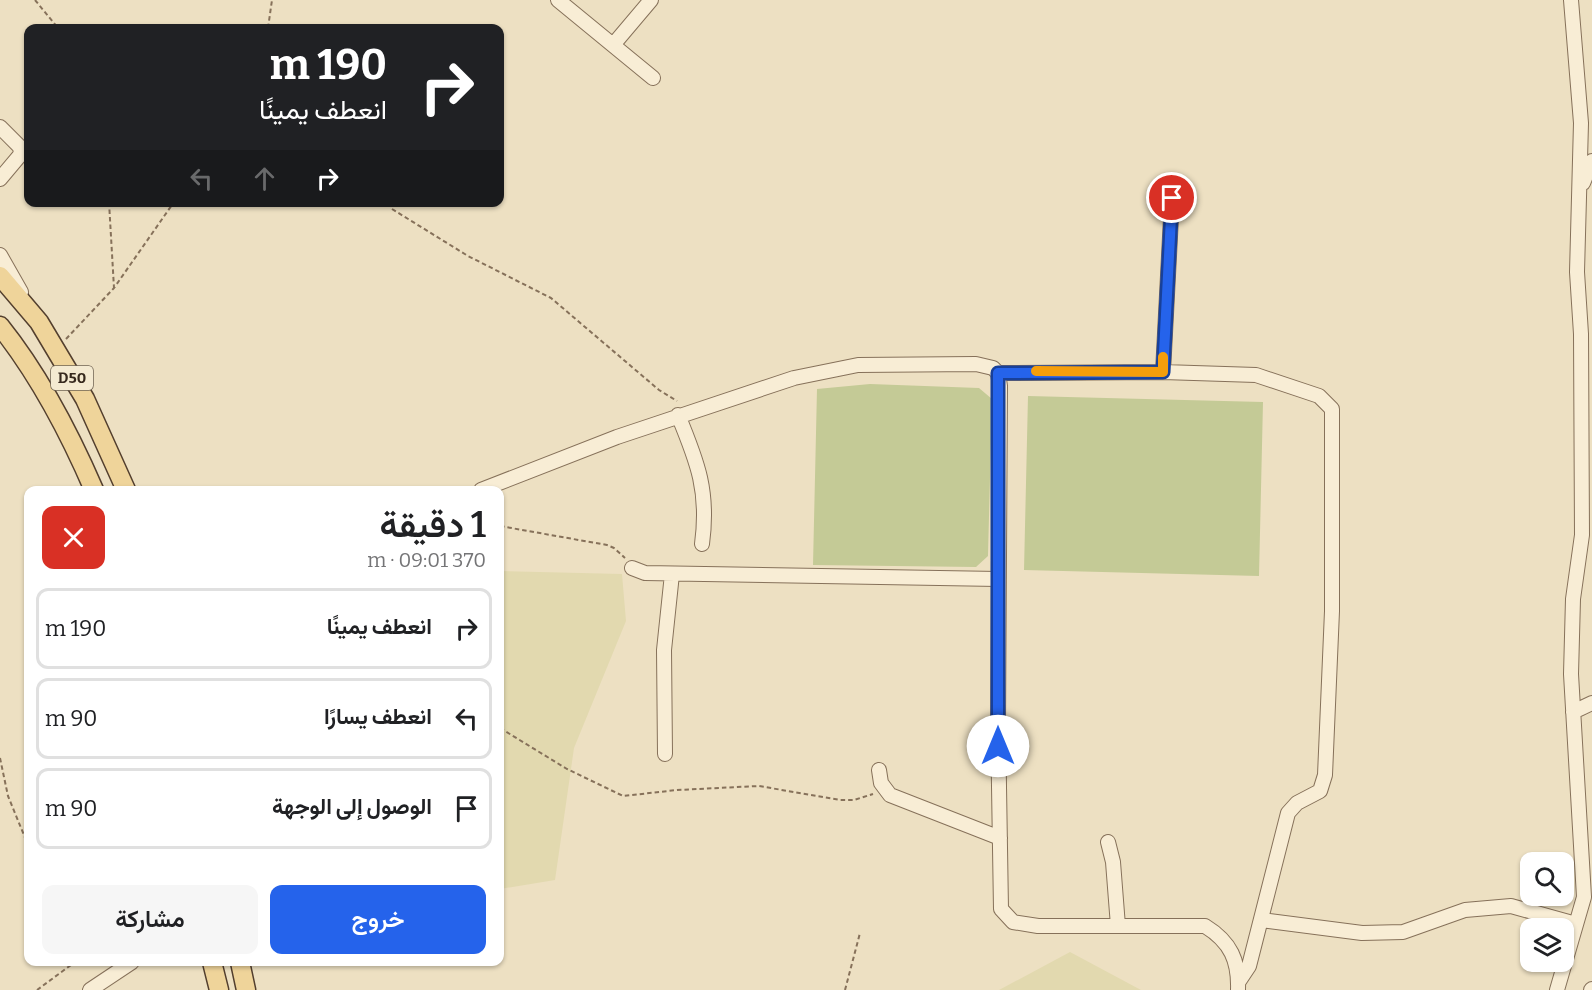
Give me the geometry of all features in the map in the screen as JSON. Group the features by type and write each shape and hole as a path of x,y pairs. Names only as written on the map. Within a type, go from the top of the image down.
{"main road":[{"name":"D50","path":"0,276 39,322 85,399 124,486"},
{"name":"D50","path":"0,326 17,348 65,426 92,486"},
{"path":"213,966 219,990"},
{"path":"241,966 246,990"}],"street":[{"path":"558,0 653,78"},
{"path":"613,45 651,0"},
{"path":"1557,990 1584,897 1573,712 1571,630 1587,535 1577,272 1581,123 1571,0"},
{"path":"0,127 20,147 21,154 0,179"},
{"path":"1581,190 1592,161"},
{"path":"1163,372 1172,198"},
{"path":"0,255 39,322"},
{"path":"492,486 678,415 794,378 858,365 976,364 993,368 998,373 1001,909 1013,922 1038,926 1205,926 1218,934 1229,948 1239,969 1238,986"},
{"path":"998,373 1163,372 1256,375 1319,396 1332,409 1332,611 1325,775 1320,791 1297,803 1288,813 1249,966 1238,986"},
{"path":"678,415 704,488 705,516 702,544"},
{"path":"632,567 645,573 672,574 998,579"},
{"path":"665,754 664,650 672,574"},
{"path":"1573,712 1592,704"},
{"path":"879,770 884,790 896,798 1000,838"},
{"path":"1108,842 1113,862 1118,926"},
{"path":"1261,920 1362,933 1403,932 1465,910 1511,906 1576,924"},
{"path":"90,990 126,966"}],"path":[{"path":"35,0 55,24"},
{"path":"269,24 272,0"},
{"path":"109,207 114,288"},
{"path":"55,349 90,316 114,288 171,207"},
{"path":"392,209 468,256 551,298 659,390 677,401 698,408"},
{"path":"504,527 607,544 632,567"},
{"path":"504,730 567,769 623,796 677,790 759,786 854,800 884,790"},
{"path":"0,759 8,796 24,835"},
{"path":"845,990 860,933"},
{"path":"37,990 70,966"}],"shaded area":[{"path":"504,571 622,574 626,621 574,748 555,880 504,888"},
{"path":"1070,952 1141,990 999,990"}],"green space":[{"path":"870,384 979,388 992,399 988,556 976,567 813,565 817,389"},
{"path":"1028,396 1263,402 1259,576 1024,570"}],"slow traffic":[{"path":"1036,371 1163,372 1163,357"}],"route":[{"path":"998,746 1000,386 998,373 1006,371 1163,372 1172,198"}]}
